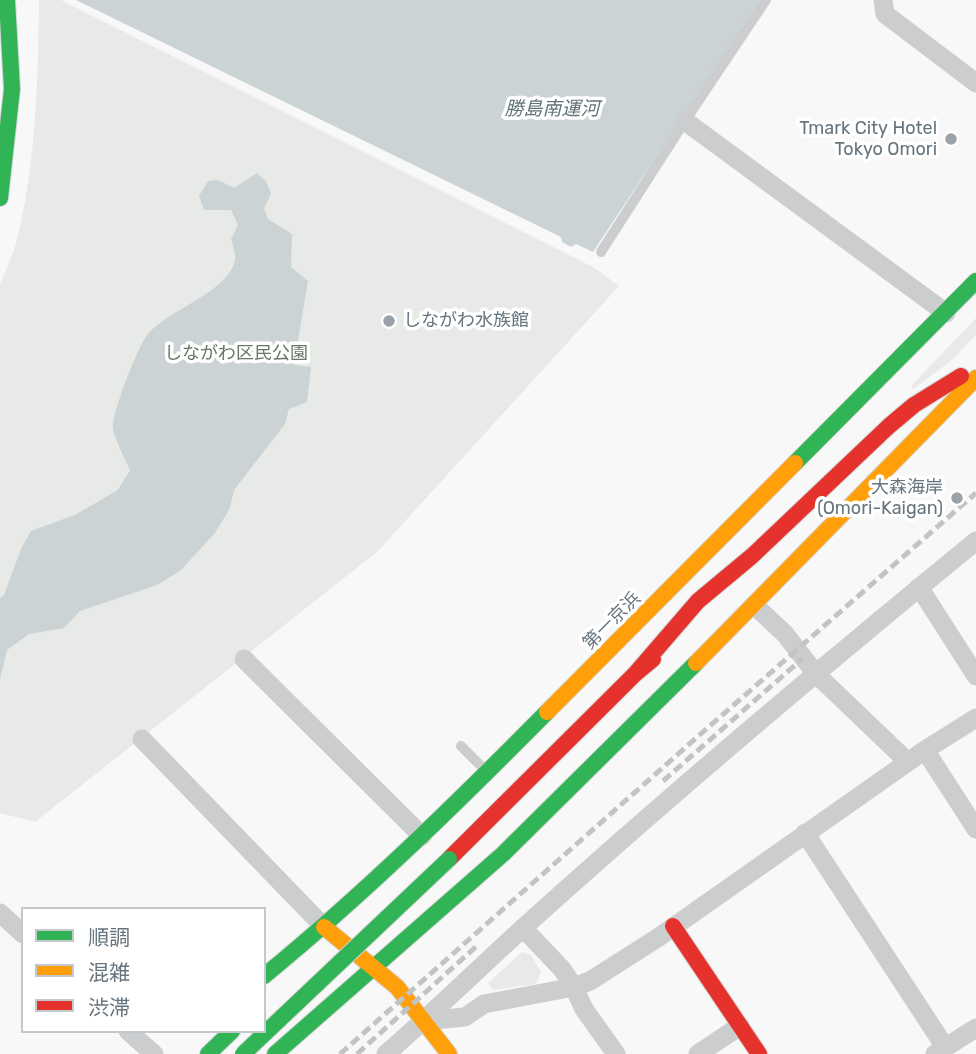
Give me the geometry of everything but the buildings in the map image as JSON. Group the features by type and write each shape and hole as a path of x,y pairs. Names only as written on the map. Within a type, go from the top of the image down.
{"main road":[{"path":"0,198 12,89 7,4"},
{"name":"第一京浜","path":"266,974 324,927 488,772 976,281"},
{"path":"952,307 976,298"},
{"path":"266,1032 449,859 635,674 698,601 752,556 889,426 937,389 976,368"},
{"path":"275,1054 503,854 754,605 976,378"},
{"path":"673,926 759,1054"},
{"path":"324,927 397,987 449,1054"},
{"path":"317,963 348,960 375,967"},
{"path":"208,1054 230,1033"},
{"path":"243,1054 265,1033"}],"street":[{"path":"883,0 886,14 976,83"},
{"path":"685,121 952,307"},
{"path":"386,1054 523,928 817,674 976,541"},
{"path":"919,587 976,676"},
{"path":"754,605 785,634 817,674 908,762"},
{"path":"244,659 422,836"},
{"path":"424,1021 465,1017 484,1004 574,987 590,981 925,750 976,718"},
{"path":"142,739 324,927"},
{"path":"925,750 976,830"},
{"path":"805,832 941,1052 976,1028"},
{"path":"0,913 21,932"},
{"path":"523,928 562,969 584,1009 616,1054"},
{"path":"698,1054 740,1026"},
{"path":"130,1033 153,1054"}],"lane":[{"path":"601,252 766,0"},
{"path":"461,746 488,772"}],"green space":[{"name":"しながわ区民公園","path":"39,0 61,0 593,267 619,286 377,552 35,822 0,813 0,285 17,240 28,181 37,91"},
{"path":"976,318 976,335 951,361 913,389 911,386"},
{"path":"522,952 531,955 541,972 536,984 493,990 488,983"}],"water":[{"name":"勝島南運河","path":"76,0 760,0 593,252 576,244 571,247 562,242 561,237"},
{"path":"257,173 266,181 271,194 264,208 268,219 292,234 291,267 308,281 294,365 311,367 307,402 289,409 285,424 234,490 230,508 215,533 180,571 157,585 80,611 64,628 29,634 7,650 0,679 0,598 4,595 21,549 31,531 75,515 118,490 130,470 115,435 114,417 143,342 157,326 222,282 235,260 231,239 238,225 231,210 204,210 199,196 208,181 218,180 234,188"}],"railway":[{"path":"340,1054 976,493"},
{"path":"663,781 802,659"},
{"path":"357,1054 479,944"}],"traffic: fast":[{"path":"0,198 12,89 7,0"},
{"path":"795,463 976,281"},
{"path":"275,1054 503,854 696,663"},
{"path":"266,974 409,848 547,712"},
{"path":"266,1032 449,859"},
{"path":"208,1054 230,1033"},
{"path":"243,1054 265,1033"}],"traffic: slow":[{"path":"696,663 976,378"},
{"path":"547,712 795,463"},
{"path":"324,927 397,987 449,1054"}],"traffic: jam":[{"path":"635,674 698,601 752,556 889,426 914,405 961,376"},
{"path":"449,859 653,659"},
{"path":"673,926 759,1054"}],"place":[{"name":"Tmark City Hotel Tokyo Omori","path":"951,139"},
{"name":"しながわ水族館","path":"389,321"},
{"name":"大森海岸 (Omori-Kaigan)","path":"957,498"}]}
